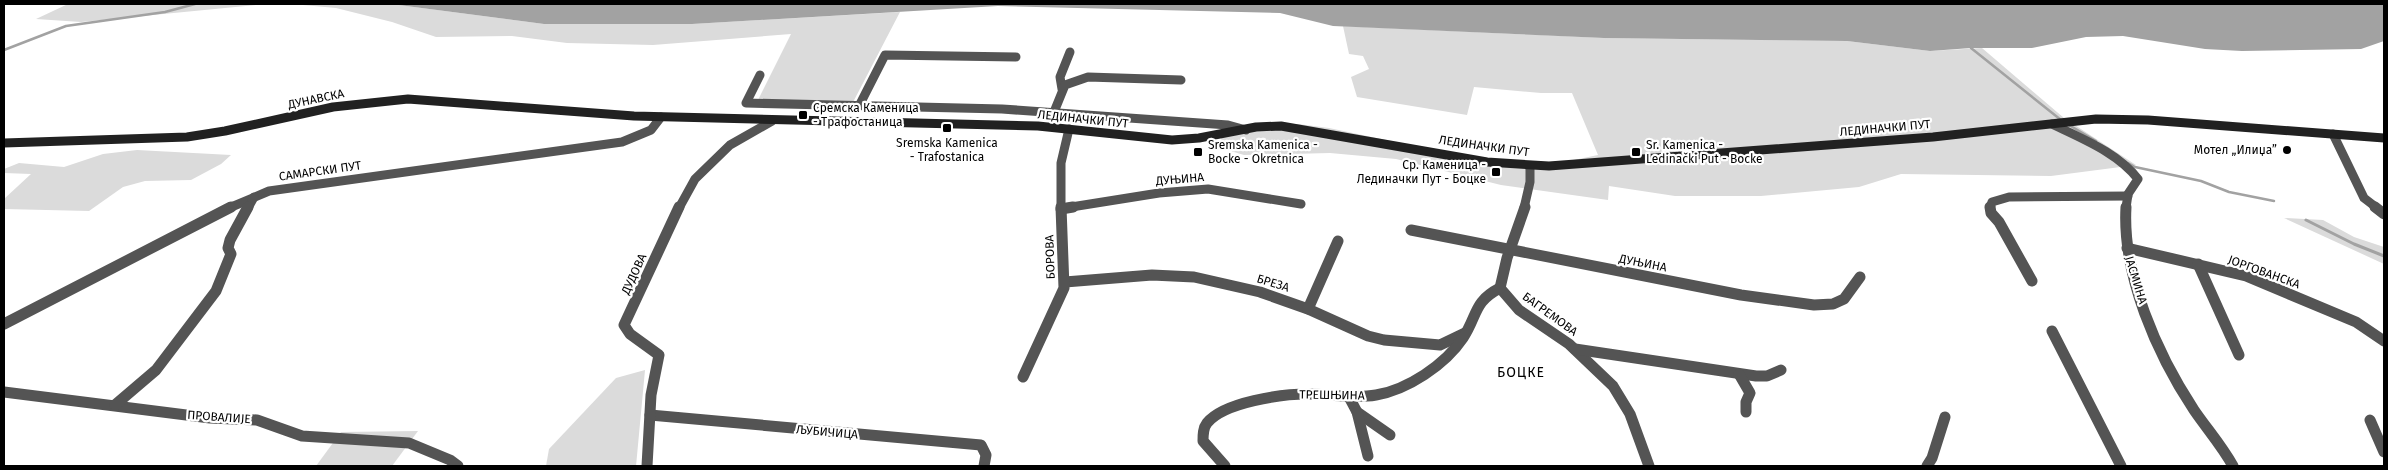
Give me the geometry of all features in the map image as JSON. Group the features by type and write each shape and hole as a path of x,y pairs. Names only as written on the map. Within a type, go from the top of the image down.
{"main road":[{"name":"ДУНАВСКА","path":"4,142 195,136 333,107 408,99 634,116"},
{"name":"ЛЕДИНАЧКИ ПУТ","path":"634,116 772,121 995,124 1069,129 1172,140 1207,137 1272,126 1295,127 1470,159 1530,166 1569,166 1933,137 2112,119 2148,120 2384,138"}],"street":[{"path":"1054,112 1062,89 1060,77 1070,52"},
{"path":"859,106 885,56 889,54 1016,57"},
{"path":"760,75 746,103 1054,112 1228,125 1246,130"},
{"path":"1062,89 1070,82 1088,77 1181,80"},
{"name":"САМАРСКИ ПУТ","path":"4,324 254,196 296,186 596,147 628,140 651,130 661,117"},
{"name":"ДУДОВА","path":"647,466 651,395 659,355 630,334 624,325 678,208 695,179 730,145 772,121"},
{"name":"ЈАСМИНА","path":"2056,124 2092,144 2133,172 2139,181 2128,196 2127,248 2129,264 2146,314 2193,407 2232,466"},
{"name":"БОРОВА","path":"1023,377 1064,288 1061,163 1069,129"},
{"path":"2333,134 2364,198 2384,214"},
{"path":"1500,288 1530,182 1530,166"},
{"name":"ДУЊИНА","path":"1061,209 1159,193 1201,189 1220,190 1301,204"},
{"path":"115,405 156,370 216,290 231,254 228,248 230,240 254,196"},
{"path":"2032,281 1999,222 1992,215 1990,205 1992,202 2009,197 2128,196"},
{"name":"ДУЊИНА","path":"1411,230 1732,293 1814,305 1834,304 1844,299 1851,292 1860,277"},
{"path":"1308,309 1338,241"},
{"name":"ЈОРГОВАНСКА","path":"2127,248 2241,274 2356,322 2384,342"},
{"path":"2198,264 2239,355"},
{"name":"БРЕЗА","path":"1064,282 1152,275 1194,277 1260,292 1308,309 1368,336 1384,340 1440,345 1465,333"},
{"name":"ТРЕШЊИНА","path":"1225,466 1203,441 1204,428 1215,415 1274,397 1298,394 1349,397 1378,394 1401,385 1450,353 1461,342 1485,296 1500,288"},
{"name":"БАГРЕМОВА","path":"1500,288 1513,304 1575,349 1614,387 1625,404 1641,450 1649,466"},
{"path":"2052,331 2121,466"},
{"path":"1575,349 1739,374 1767,376 1782,370"},
{"path":"1739,374 1750,388 1751,393 1744,407 1746,412"},
{"name":"ПРОВАЛИЈЕ","path":"4,392 210,418 257,420 302,436 409,443 450,460 458,466"},
{"path":"1349,397 1357,412 1368,456"},
{"path":"1357,412 1390,435"},
{"name":"ЉУБИЧИЦА","path":"650,415 981,445 986,450 987,459 984,466"},
{"path":"1927,466 1932,458 1945,417"},
{"path":"2370,420 2384,452"}],"shaded area":[{"path":"68,4 265,4 81,22 36,19"},
{"path":"292,4 391,4 544,24 692,24 900,12 850,108 755,106 791,34 653,45 567,43 512,36 436,37 392,22 336,8"},
{"path":"391,4 2384,4 2384,41 2361,49 2242,51 2205,49 2123,36 2086,37 2032,48 1971,48 1930,51 1847,41 1604,38 1333,26 1280,13 998,6 692,24 544,24"},
{"path":"1343,26 1604,38 1847,41 1930,51 1982,48 2064,118 2136,165 2051,176 1901,174 1859,187 1761,196 1675,196 1609,186 1608,200 1501,185 1396,159 1330,153 1244,155 1224,149 1221,138 1241,125 1298,124 1329,128 1467,157 1512,163 1564,162 1598,155 1572,93 1541,93 1474,87 1467,115 1357,97 1351,77 1369,69 1363,56 1349,54"},
{"path":"137,150 231,155 221,164 191,180 145,181 123,187 89,211 4,209 4,199 31,174 4,173 4,169 19,163 64,167 103,154"},
{"path":"2284,218 2323,220 2354,237 2384,247 2384,264"},
{"path":"645,370 636,466 546,466 549,449 616,378"},
{"path":"418,431 392,466 316,466 341,432"}],"waterway":[{"path":"4,50 66,26 165,12 195,4"},
{"path":"1971,48 2061,120"},
{"path":"2069,125 2096,141"},
{"path":"2128,163 2135,167 2201,181 2229,192 2274,201"},
{"path":"2306,220 2354,244 2384,256"}],"place":[{"name":"Сремска Каменица - Трафостаница","path":"803,115"},
{"name":"Sremska Kamenica - Trafostanica","path":"947,128"},
{"name":"Мотел „Илиџа”","path":"2287,150"},
{"name":"Sremska Kamenica - Bocke - Okretnica","path":"1198,152"},
{"name":"Sr. Kamenica - Ledinački Put - Bocke","path":"1636,152"},
{"name":"Ср. Каменица - Лединачки Пут - Боцке","path":"1496,172"}],"district":[{"name":"БОЦКЕ","path":"1521,372"}]}
